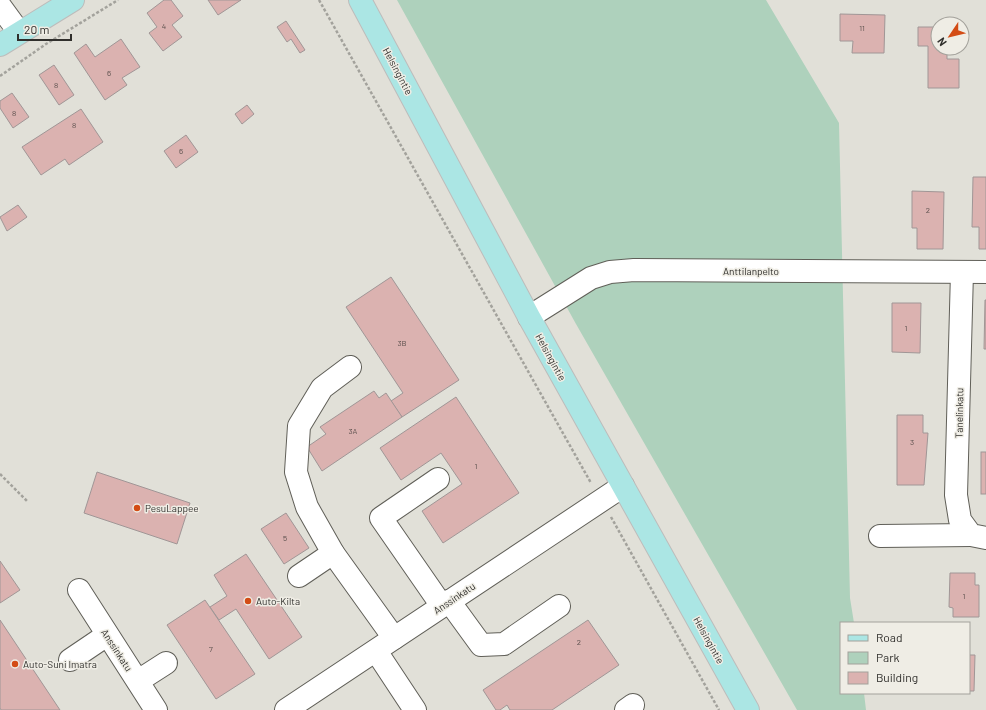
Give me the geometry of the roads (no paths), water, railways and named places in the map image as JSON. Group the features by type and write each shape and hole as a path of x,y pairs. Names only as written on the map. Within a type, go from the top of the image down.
{"main road":[{"path":"0,45 73,0"},
{"name":"Helsingintie","path":"360,0 529,317 748,710"}],"street":[{"path":"0,6 19,32"},
{"name":"Anttilanpelto","path":"529,317 591,278 610,272 634,270 986,272"},
{"name":"Tanelinkatu","path":"962,272 956,495 960,520 979,536"},
{"path":"350,367 322,388 299,426 296,472 307,507 333,553 394,638"},
{"path":"438,479 381,518 446,604 481,645 504,644 559,606"},
{"name":"Anssinkatu","path":"286,710 446,604 600,499 623,486"},
{"path":"880,536 979,536"},
{"path":"299,576 333,553"},
{"name":"Anssinkatu","path":"79,590 156,710"},
{"path":"70,660 107,635"},
{"path":"376,651 415,710"},
{"path":"138,682 166,663"}],"place":[{"name":"PesuLappee","path":"137,508"},
{"name":"Auto-Kilta","path":"248,601"},
{"name":"Auto-Suni Imatra","path":"15,664"}]}
